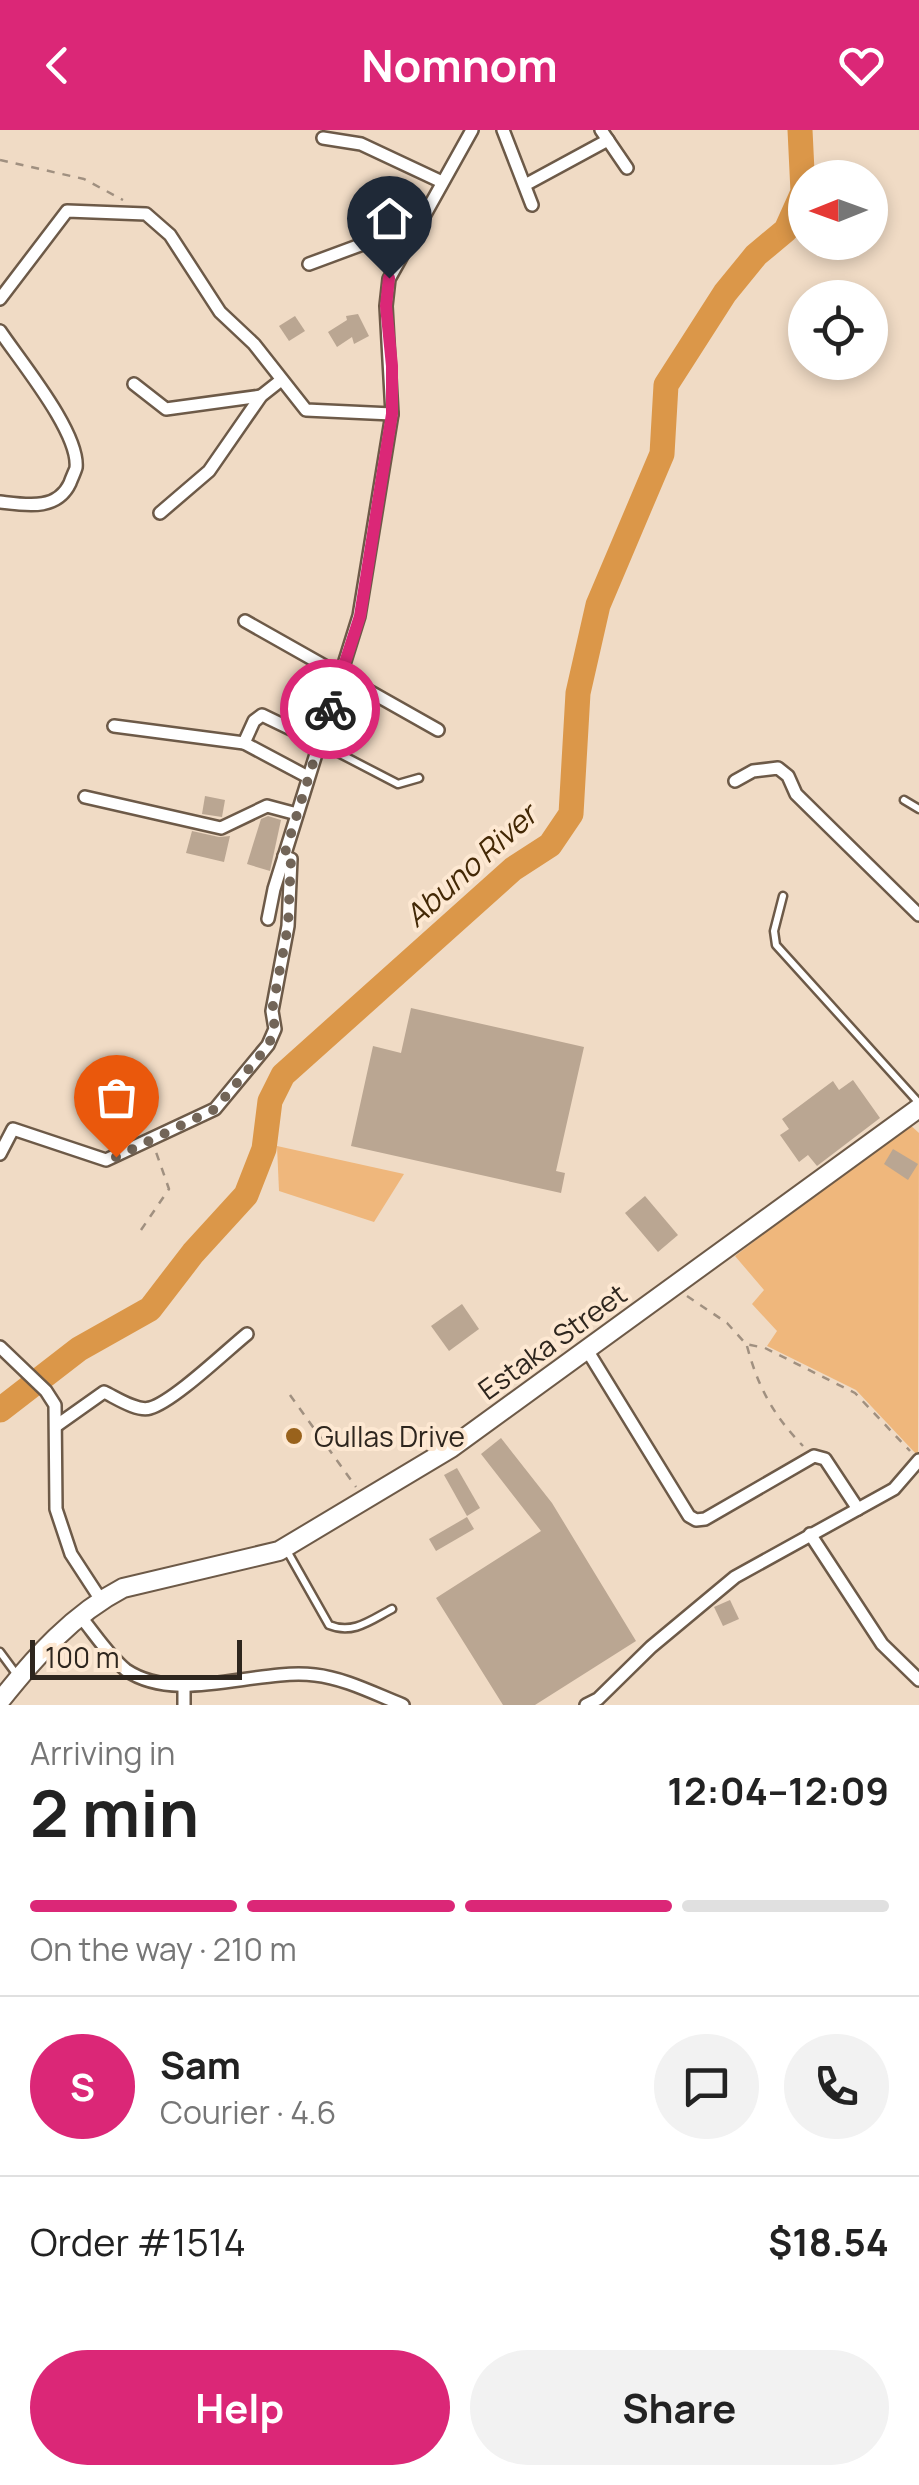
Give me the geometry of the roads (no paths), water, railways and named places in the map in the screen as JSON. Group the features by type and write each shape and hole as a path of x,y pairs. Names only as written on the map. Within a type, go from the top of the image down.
{"street":[{"path":"268,919 268,907 318,742 360,616 392,414 386,306 389,278 472,130"},
{"path":"503,130 532,205"},
{"path":"525,186 605,135 627,168"},
{"path":"323,138 360,144 442,182"},
{"path":"0,298 68,211 146,214 170,236 220,312 254,344 306,410 392,414"},
{"path":"308,264 382,237 412,235"},
{"path":"0,331 71,440 76,469 66,490 52,502 33,506 0,502"},
{"path":"160,514 209,471 261,396 280,380"},
{"path":"134,384 166,409 261,396"},
{"path":"245,621 438,730"},
{"path":"244,743 254,721 262,715 318,742"},
{"path":"114,726 244,743 308,777"},
{"path":"734,782 753,771 778,768 788,776 796,794 919,915"},
{"path":"84,797 221,828 267,806 297,814"},
{"path":"0,1154 13,1129 106,1160 215,1109 268,1046 275,1029 272,1011 288,926 292,878 291,859 284,856"},
{"name":"Estaka Street","path":"0,1701 44,1648 101,1600 123,1588 246,1562 286,1548 451,1448 919,1106"},
{"path":"56,1426 104,1392 150,1408 180,1389 247,1334"},
{"path":"587,1350 696,1520 705,1519 814,1456 826,1459 858,1508"},
{"path":"5,1352 46,1390 55,1405 56,1509 71,1554 101,1600"},
{"path":"586,1705 598,1699 651,1647 735,1577 894,1490 919,1460"},
{"path":"810,1534 882,1644 919,1680"},
{"path":"80,1616 128,1672 142,1680 206,1688 279,1675 317,1675 403,1705"},
{"path":"184,1688 184,1705"}],"lane":[{"path":"318,742 398,784 419,778"},
{"path":"904,800 919,808"},
{"path":"783,896 774,931 776,945 919,1106"},
{"path":"286,1548 329,1625 341,1630 354,1629 392,1609"},
{"path":"0,1652 19,1677"}],"waterway":[{"name":"Abuno River","path":"0,1410 79,1349 150,1309 193,1253 246,1195 264,1149 270,1101 283,1075 513,869 550,845 571,814 578,693 598,605 662,454 666,385 725,293 756,255 786,230 803,192 800,130"}],"place":[{"name":"Gullas Drive","path":"294,1436"}]}
